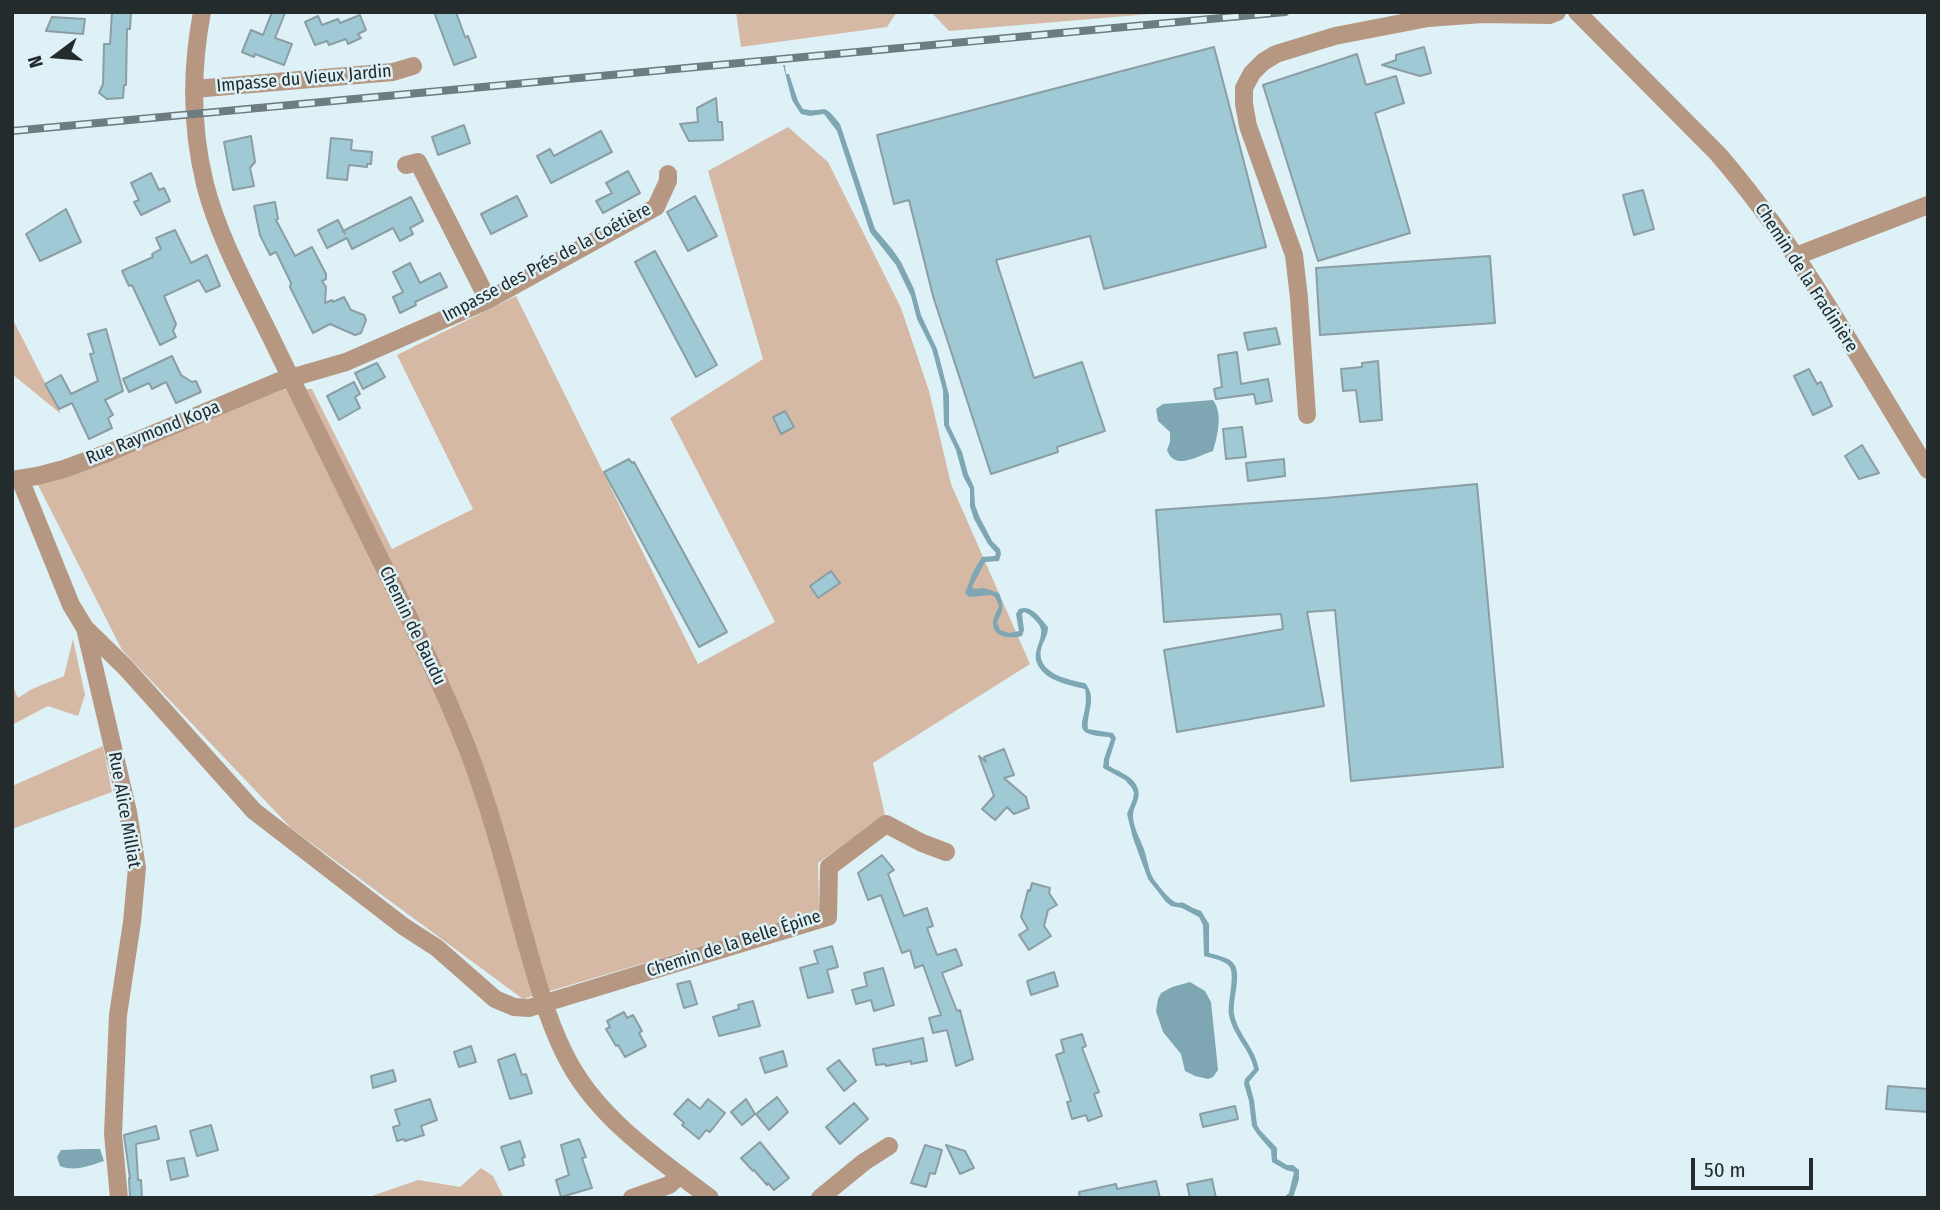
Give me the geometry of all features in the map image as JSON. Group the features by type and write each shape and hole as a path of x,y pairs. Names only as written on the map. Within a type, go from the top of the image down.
{"street":[{"name":"Chemin de Baudu","path":"202,12 196,43 196,136 205,184 214,212 290,377 436,672 469,754 498,842 543,1003 572,1067 596,1101 631,1136 710,1198"},
{"path":"1307,415 1294,255 1248,126 1244,104 1244,88 1252,73 1276,54 1335,36 1428,18 1482,14 1549,15 1556,12"},
{"name":"Chemin de la Fradinière","path":"1577,12 1739,179 1796,256 1928,470"},
{"name":"Impasse du Vieux Jardin","path":"194,89 393,72 413,66"},
{"path":"406,165 418,162 488,300"},
{"name":"Impasse des Prés de la Coétière","path":"290,377 346,362 488,300 656,207 668,181 667,174"},
{"path":"1796,256 1928,205"},
{"name":"Rue Raymond Kopa","path":"16,480 64,469 110,452 290,377"},
{"name":"Rue Alice Milliat","path":"16,480 71,605 85,628 128,812 137,868 117,1028 113,1134 120,1198"},
{"path":"85,628 126,668 254,811 403,926 437,948 495,999 514,1007 543,1003"},
{"name":"Chemin de la Belle Épine","path":"543,1003 828,917 829,867 886,824 946,852"},
{"path":"821,1198 864,1162 889,1146"},
{"path":"632,1198 669,1185 680,1175"}],"shaded area":[{"path":"736,12 897,12 887,27 741,47"},
{"path":"931,12 1174,12 949,31"},
{"path":"788,127 828,162 901,308 929,391 951,484 1030,664 873,763 885,815 818,863 819,911 523,999 291,828 122,650 37,483 281,390 312,389 392,549 473,509 397,355 516,296 698,664 775,622 670,418 763,359 708,171"},
{"path":"12,318 61,414 12,374"},
{"path":"73,639 85,695 78,716 48,706 12,725 12,684 18,698 64,676"},
{"path":"103,746 112,792 12,829 12,786"},
{"path":"481,1168 493,1176 504,1198 366,1198 418,1180 460,1187"}],"water":[{"path":"783,65 803,109 826,110 840,124 875,229 901,262 937,349 949,395 949,425 974,487 979,516 1001,554 999,561 985,562 972,587 999,593 1002,608 997,622 1000,630 1009,633 1019,631 1016,614 1019,609 1024,608 1035,613 1048,627 1041,649 1043,664 1055,674 1085,683 1091,694 1088,729 1113,733 1116,738 1109,766 1130,778 1138,789 1133,820 1153,878 1172,900 1201,911 1209,924 1209,953 1229,960 1236,968 1234,1014 1259,1070 1249,1082 1257,1125 1277,1148 1277,1159 1299,1170 1293,1198 1283,1198 1289,1193 1294,1172 1272,1162 1271,1150 1252,1126 1244,1084 1254,1069 1229,1015 1231,970 1224,962 1204,956 1203,925 1199,917 1182,908 1171,906 1148,879 1127,814 1133,799 1132,788 1125,780 1103,768 1111,739 1087,733 1083,729 1085,689 1051,678 1040,669 1036,652 1041,632 1031,616 1024,612 1022,614 1022,636 1003,636 994,628 999,606 995,597 969,597 965,593 982,557 995,556 996,553 974,519 970,506 970,489 944,425 943,390 932,349 896,265 870,232 837,131 824,114 801,114 792,100"},
{"path":"1213,400 1219,418 1213,451 1181,461 1171,457 1167,450 1170,432 1158,421 1156,409 1163,404"},
{"path":"1190,982 1205,991 1211,1002 1218,1070 1208,1079 1185,1071 1181,1054 1163,1032 1156,1011 1161,993"},
{"path":"100,1149 104,1161 77,1168 60,1166 57,1157 61,1150"}],"building":[{"path":"112,12 131,12 130,29 127,29 126,85 123,98 107,99 99,93 103,84 104,44 110,44"},
{"path":"272,12 285,13 275,38 292,44 284,65 242,52 251,30 263,35"},
{"path":"434,12 456,12 476,57 454,65"},
{"path":"360,15 366,30 358,34 361,38 348,44 346,39 329,45 327,41 315,45 305,22 318,16 322,25 338,19 340,23"},
{"path":"52,17 85,19 83,34 46,31"},
{"path":"1214,47 1266,247 1104,289 1090,236 996,260 1034,378 1082,362 1105,431 1057,447 1058,452 991,474 933,296 909,200 894,204 877,135"},
{"path":"1424,47 1431,73 1420,76 1382,65 1396,60 1396,55"},
{"path":"1357,54 1366,85 1396,76 1404,103 1375,113 1410,233 1318,261 1263,85"},
{"path":"716,98 723,140 689,141 680,124 698,122 697,108"},
{"path":"464,125 470,143 438,155 432,137"},
{"path":"601,131 612,152 551,183 537,156 550,149 554,156"},
{"path":"251,136 255,162 250,168 254,186 233,190 224,142"},
{"path":"331,138 352,140 351,150 372,152 371,164 367,164 367,167 349,165 347,180 327,178"},
{"path":"628,171 640,193 603,213 596,201 612,193 606,183"},
{"path":"151,173 159,190 164,188 170,201 141,215 134,202 139,200 131,183"},
{"path":"1643,190 1654,229 1634,235 1623,195"},
{"path":"517,196 527,216 491,234 481,214"},
{"path":"695,196 717,236 688,251 667,212"},
{"path":"411,197 423,221 410,228 413,234 400,241 393,228 352,249 347,238 327,248 318,230 338,220 343,231"},
{"path":"275,202 276,220 295,256 312,247 326,274 326,279 322,281 326,287 325,303 344,297 351,310 364,315 366,320 361,333 355,335 330,324 313,333 276,252 270,255 260,235 254,206"},
{"path":"66,209 81,242 40,261 26,234"},
{"path":"175,230 191,263 207,255 220,286 206,292 199,280 164,296 176,324 173,331 176,337 160,345 132,285 129,286 122,271 153,257 152,254 161,249 156,238"},
{"path":"655,251 717,365 696,377 635,262"},
{"path":"1490,256 1495,323 1320,335 1316,268"},
{"path":"410,263 420,283 440,273 447,287 415,302 416,305 400,313 393,297 403,292 393,272"},
{"path":"1276,328 1280,344 1248,350 1244,333"},
{"path":"106,329 123,391 105,400 113,415 108,418 112,428 89,439 72,403 59,409 45,384 61,375 71,394 98,381 90,354 94,353 88,334"},
{"path":"1237,352 1241,384 1268,379 1272,401 1256,404 1254,394 1216,399 1214,389 1222,387 1218,355"},
{"path":"172,356 181,375 192,382 196,381 201,392 176,403 166,382 152,389 149,383 129,392 123,379"},
{"path":"1378,361 1382,420 1360,422 1356,390 1343,391 1341,369 1362,367 1362,363"},
{"path":"377,363 385,377 363,389 355,373"},
{"path":"1809,369 1817,384 1821,382 1832,406 1813,415 1794,376"},
{"path":"354,382 360,394 355,397 360,408 339,420 327,396"},
{"path":"785,411 794,427 781,434 773,417"},
{"path":"1242,427 1246,457 1226,459 1223,429"},
{"path":"1862,445 1879,473 1859,479 1845,456"},
{"path":"629,459 634,462 727,632 699,647 604,472"},
{"path":"1284,459 1285,476 1248,481 1246,463"},
{"path":"1477,484 1503,767 1351,781 1335,610 1307,612 1324,706 1177,732 1164,650 1283,629 1281,614 1164,622 1156,510"},
{"path":"831,571 840,583 818,598 810,586"},
{"path":"1004,749 1014,775 1004,778 1026,797 1029,808 1014,814 1007,807 995,820 982,809 994,796 979,756 986,762 984,757"},
{"path":"882,855 894,870 888,874 904,916 927,908 933,926 927,928 937,955 956,949 962,965 942,973 957,1011 960,1010 973,1059 956,1066 947,1030 933,1033 929,1018 941,1015 923,965 915,968 910,950 902,953 881,895 868,900 858,873"},
{"path":"1032,883 1050,888 1049,893 1057,905 1048,910 1044,926 1051,936 1029,950 1019,935 1028,929 1021,917"},
{"path":"832,946 838,967 827,970 833,992 808,998 800,968 818,963 814,951"},
{"path":"883,968 894,1005 874,1011 871,1000 856,1004 852,990 867,986 864,973"},
{"path":"1054,972 1058,986 1031,995 1027,981"},
{"path":"690,981 697,1004 684,1008 677,984"},
{"path":"753,1001 760,1026 719,1036 713,1017 739,1009 738,1005"},
{"path":"624,1012 627,1018 633,1015 642,1031 639,1033 646,1046 625,1057 606,1029 610,1027 607,1021"},
{"path":"1082,1034 1086,1046 1082,1048 1099,1092 1094,1094 1102,1116 1088,1121 1086,1115 1072,1119 1067,1102 1071,1101 1056,1055 1064,1052 1061,1040"},
{"path":"923,1038 927,1061 876,1065 873,1049"},
{"path":"471,1046 476,1062 459,1067 454,1052"},
{"path":"783,1051 787,1066 765,1073 760,1058"},
{"path":"515,1054 532,1093 510,1099 498,1060"},
{"path":"839,1060 856,1081 844,1091 827,1069"},
{"path":"393,1070 396,1081 373,1088 371,1076"},
{"path":"1888,1086 1928,1089 1928,1112 1886,1109"},
{"path":"777,1097 788,1112 769,1130 756,1114"},
{"path":"430,1099 437,1120 421,1126 424,1135 397,1141 393,1127 400,1125 395,1110"},
{"path":"688,1099 700,1109 708,1099 725,1113 710,1132 706,1130 699,1139 682,1125 684,1123 674,1114"},
{"path":"746,1099 755,1114 742,1125 731,1112"},
{"path":"854,1103 868,1119 840,1144 826,1127"},
{"path":"1235,1106 1238,1119 1203,1127 1200,1114"},
{"path":"211,1125 218,1150 197,1156 190,1131"},
{"path":"156,1126 159,1139 136,1144 142,1198 130,1198 124,1135"},
{"path":"579,1139 586,1157 582,1158 592,1188 561,1197 556,1180 569,1175 561,1145"},
{"path":"520,1141 525,1157 522,1158 524,1165 509,1170 501,1147"},
{"path":"760,1142 789,1178 774,1190 741,1158"},
{"path":"925,1145 942,1150 935,1174 930,1173 926,1187 911,1183"},
{"path":"946,1145 965,1151 974,1168 960,1174"},
{"path":"184,1158 188,1176 171,1180 167,1161"},
{"path":"1212,1179 1216,1198 1190,1198 1187,1184"},
{"path":"1156,1181 1160,1198 1080,1198 1079,1192 1116,1184 1117,1189"}],"railway":[{"path":"12,131 1285,12"}]}
